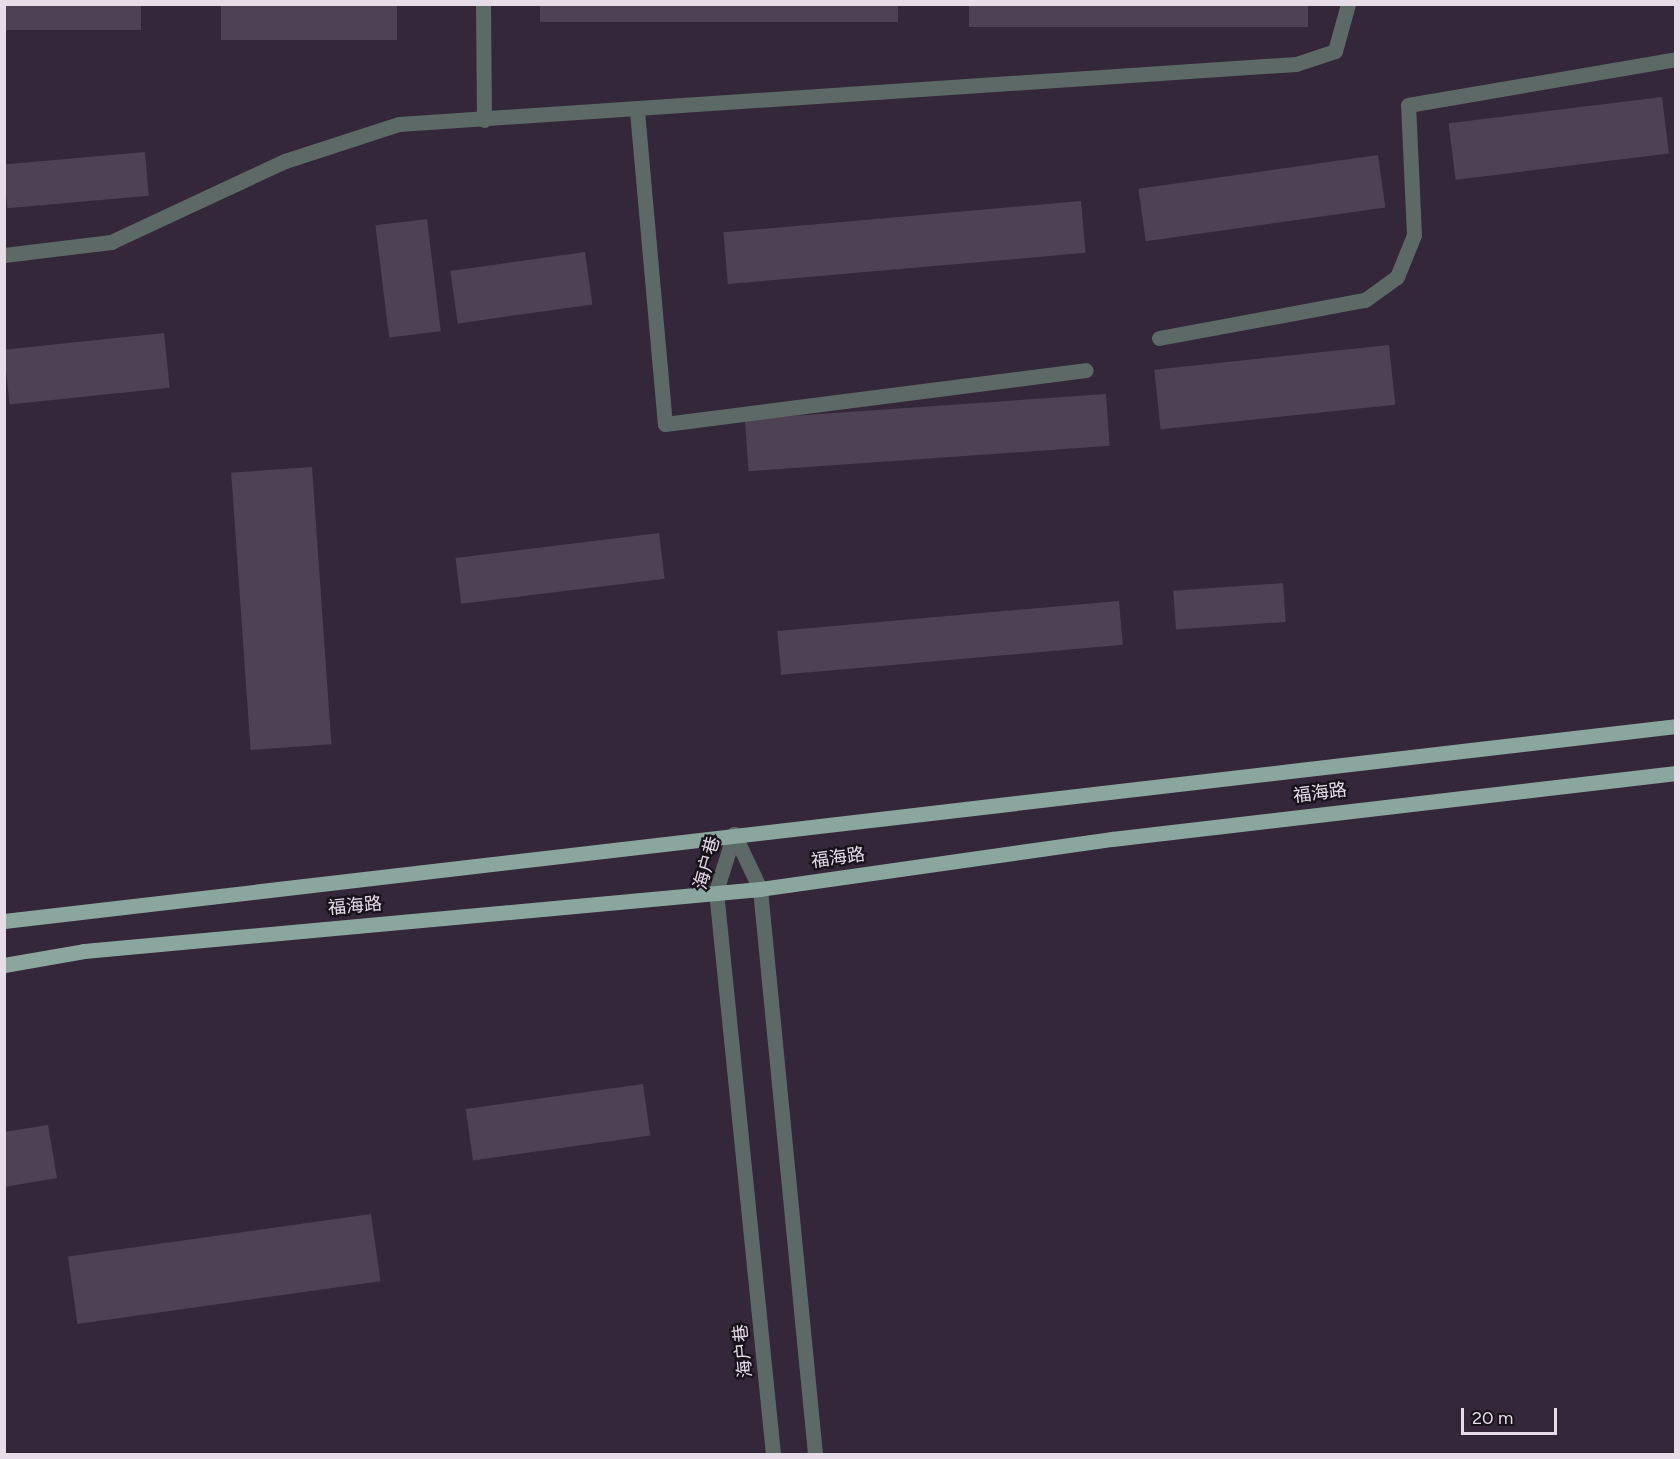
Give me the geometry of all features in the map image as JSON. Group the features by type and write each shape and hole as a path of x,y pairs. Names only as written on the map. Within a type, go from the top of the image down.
{"main road":[{"name":"福海路","path":"4,921 734,834 1676,726"},
{"name":"福海路","path":"4,965 84,951 716,891 760,889 1135,836 1676,774"}],"street":[{"path":"483,4 484,120"},
{"path":"4,255 111,242 285,160 399,124 637,111 917,86 1296,64 1335,51 1348,4"},
{"path":"1159,338 1365,300 1397,277 1414,235 1408,105 1676,58"},
{"path":"637,111 664,424 1086,370"},
{"name":"海户巷","path":"734,834 760,889 815,1455"},
{"name":"海户巷","path":"734,834 716,891 774,1455"}],"building":[{"path":"4,4 141,4 141,30 4,30"},
{"path":"221,4 397,4 397,40 221,40"},
{"path":"540,4 898,4 898,22 540,22"},
{"path":"969,4 1308,4 1308,27 969,27"},
{"path":"1662,97 1669,154 1456,180 1449,123"},
{"path":"145,152 149,196 7,208 4,164"},
{"path":"1378,155 1385,207 1146,241 1138,189"},
{"path":"1081,201 1086,253 728,284 723,232"},
{"path":"427,219 441,331 389,337 375,225"},
{"path":"585,252 592,304 458,323 450,271"},
{"path":"164,333 170,388 10,405 4,350"},
{"path":"1389,345 1395,405 1161,429 1154,370"},
{"path":"1106,394 1110,446 749,471 745,419"},
{"path":"312,467 331,744 251,750 231,473"},
{"path":"659,533 665,579 461,604 456,558"},
{"path":"1283,583 1286,622 1176,630 1173,591"},
{"path":"1119,601 1123,645 781,675 777,631"},
{"path":"643,1084 650,1135 473,1160 466,1109"},
{"path":"48,1125 57,1178 4,1187 4,1132"},
{"path":"371,1214 380,1281 77,1324 68,1257"}]}
